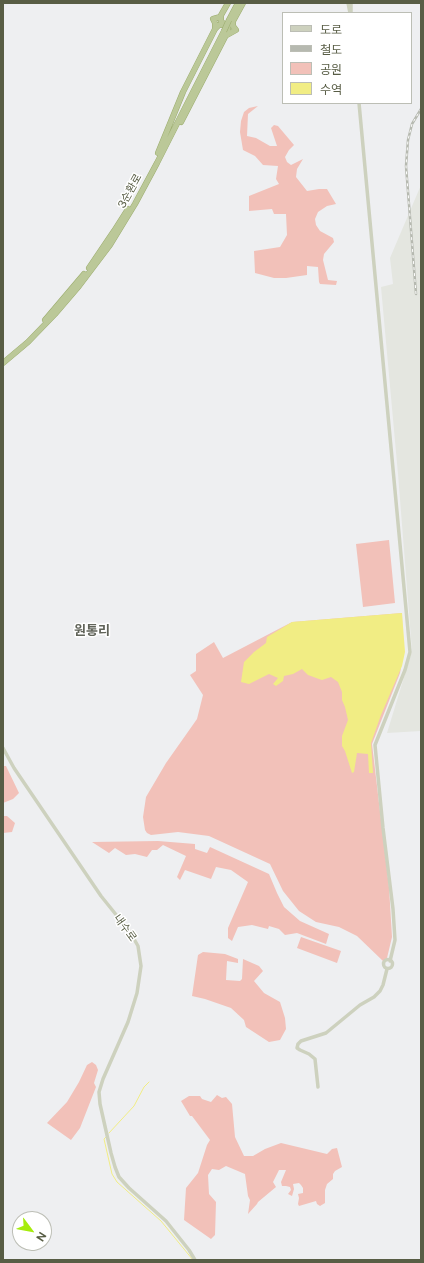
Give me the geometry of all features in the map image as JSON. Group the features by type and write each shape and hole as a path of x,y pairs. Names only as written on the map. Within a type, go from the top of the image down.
{"highway":[{"path":"215,29 213,19 217,19 221,16 228,3"},
{"name":"3순환로","path":"230,20 234,3"},
{"name":"3순환로","path":"3,363 28,342 55,314 98,262 124,222 238,3"},
{"path":"160,154 183,92 215,29 219,25 224,30 236,30 230,20 243,3"},
{"path":"221,16 224,30"},
{"name":"3순환로","path":"3,358 46,319 91,266 122,220 160,154"}],"street":[{"path":"318,1086 315,1059 297,1048 298,1044 301,1041 326,1032 360,1005 374,997 383,985 387,968 392,967 392,963 390,961 395,940 394,916 383,828 375,745 405,670 410,652 359,104"},
{"name":"내수로","path":"3,748 14,768 101,896 133,937 139,952 141,973 134,1003 128,1022 100,1087 100,1104 115,1167 122,1180 166,1221 195,1260"}],"shaded area":[{"path":"421,185 421,731 387,733 412,651 381,287 393,284 390,258"}],"green space":[{"path":"258,106 248,114 247,136 256,138 270,146 277,146 271,128 274,125 278,126 294,145 285,157 287,162 291,165 303,159 297,169 296,177 307,191 327,189 336,204 327,206 318,212 315,219 316,225 320,231 333,238 334,242 324,254 323,260 328,280 337,281 336,285 320,284 318,267 307,266 307,275 286,278 274,278 255,273 254,251 280,247 287,235 286,214 274,214 272,209 249,211 249,196 279,184 276,179 278,166 263,165 255,156 243,150 240,132 244,112 249,108"},
{"path":"389,540 395,603 363,607 356,544"},
{"path":"402,613 403,657 400,673 372,744 389,887 392,937 387,958 383,961 357,936 339,927 316,922 299,911 283,891 270,864 209,836 178,832 151,835 145,830 143,817 146,797 166,763 197,719 203,695 190,675 196,671 196,654 214,642 223,658 292,622"},
{"path":"3,766 6,766 19,793 13,799 3,803"},
{"path":"3,816 7,816 15,823 12,832 3,833"},
{"path":"158,841 195,844 195,849 207,853 210,847 269,874 284,907 300,921 329,934 326,944 297,933 285,935 279,929 269,926 268,929 252,925 238,927 232,941 228,938 228,928 248,882 231,870 216,867 211,879 185,870 180,880 177,877 186,856 163,845 157,850 152,850 147,857 135,854 126,855 115,848 109,853 92,842"},
{"path":"301,937 341,951 337,963 297,948"},
{"path":"203,952 225,954 238,959 238,963 227,961 226,980 240,981 242,979 243,959 259,966 263,971 254,981 264,993 280,1002 285,1018 286,1029 280,1040 269,1042 246,1027 244,1020 231,1008 192,996 198,955"},
{"path":"92,1062 96,1065 98,1070 94,1083 96,1087 80,1128 71,1140 47,1123 67,1102 87,1065"},
{"path":"217,1095 222,1098 226,1097 232,1104 235,1137 244,1156 253,1156 265,1149 281,1143 327,1154 332,1149 337,1148 342,1167 335,1171 333,1174 333,1179 327,1184 325,1190 325,1203 320,1206 316,1201 299,1206 298,1194 303,1193 303,1188 299,1183 293,1184 294,1189 292,1196 288,1194 291,1190 290,1187 282,1186 281,1182 286,1170 279,1170 273,1182 276,1187 258,1202 248,1214 250,1200 248,1196 245,1174 226,1166 219,1170 212,1169 208,1175 209,1194 216,1202 215,1235 211,1239 184,1220 186,1188 198,1173 210,1140 192,1116 190,1116 181,1101 189,1096 200,1096 202,1099 211,1102"}],"water":[{"path":"402,613 405,652 402,666 371,743 373,773 369,773 368,754 357,753 354,772 352,773 342,746 342,736 348,720 342,700 342,692 338,682 331,677 322,680 308,675 302,669 293,674 284,676 283,681 276,686 273,684 278,678 269,674 249,684 241,682 244,662 266,643 267,637 292,622"}],"waterway":[{"path":"109,1133 134,1106 144,1087 149,1082"},
{"path":"106,1137 104,1139 112,1174 117,1182 161,1221 193,1260"}],"railway":[{"path":"416,294 406,166 408,140 412,124 421,109"}],"district":[{"name":"원통리","path":"92,631"}]}
